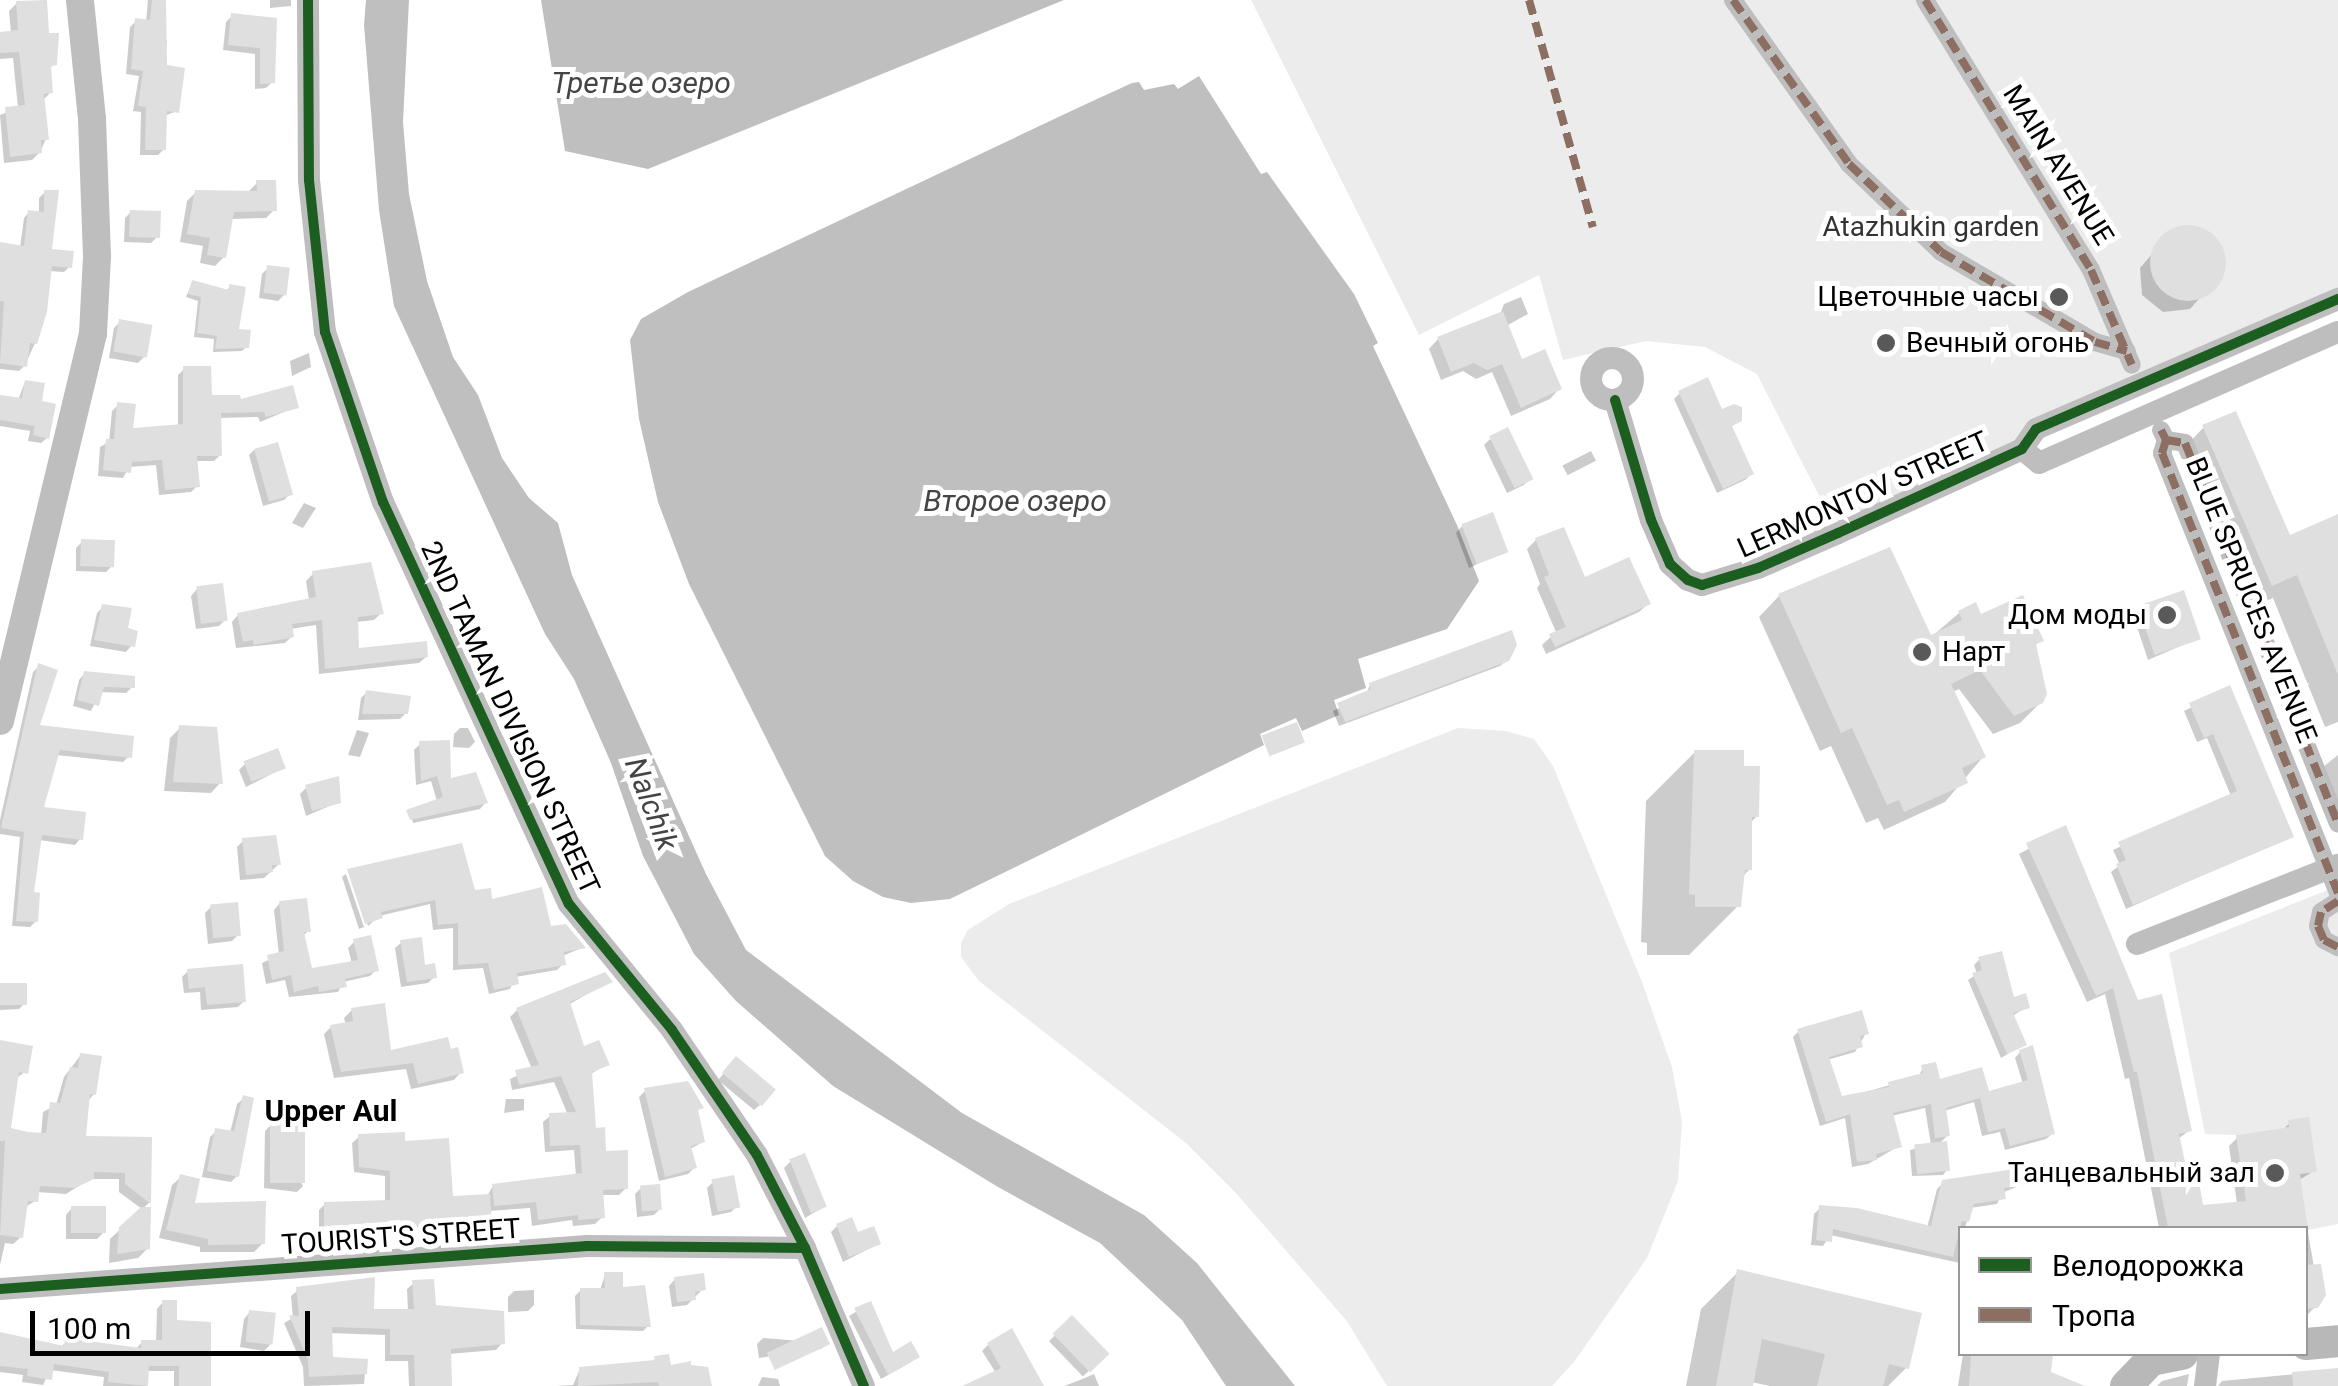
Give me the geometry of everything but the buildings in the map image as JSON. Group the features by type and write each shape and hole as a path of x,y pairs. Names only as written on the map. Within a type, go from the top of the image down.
{"main road":[{"path":"2308,1344 2338,1341"},
{"path":"2126,1386 2151,1360 2172,1356"}],"street":[{"path":"0,721 84,386 93,333 96,217 80,0"},
{"name":"2ND TAMAN DIVISION STREET","path":"308,0 309,180 326,332 383,502 570,904 672,1030 737,1125 806,1248 864,1386"},
{"name":"MAIN AVENUE","path":"1733,0 1849,164 1941,252 2094,342 2129,358 2090,270 1925,0"},
{"name":"LERMONTOV STREET","path":"1615,400 1651,520 1670,564 1702,586 1774,561 2022,450 2036,430 2338,299"},
{"path":"2286,324 2298,350"},
{"name":"LERMONTOV STREET","path":"2022,450 2039,462 2338,332"},
{"name":"BLUE SPRUCES AVENUE","path":"2338,823 2184,442 2164,435 2162,453 2334,867 2338,893"},
{"path":"2136,944 2334,867"},
{"path":"2338,901 2322,912 2318,926 2324,940 2338,948"},
{"name":"TOURIST'S STREET","path":"0,1289 586,1246 806,1248"},
{"path":"2206,1386 2209,1356"}],"green space":[{"name":"Atazhukin garden","path":"1251,0 2338,0 2338,299 1838,533 1757,374 1705,347 1646,341 1563,360 1539,275 1419,335"},
{"path":"1458,728 1506,731 1534,739 1553,766 1642,982 1672,1067 1682,1122 1678,1181 1647,1258 1574,1362 1552,1386 1387,1386 1346,1320 1236,1193 1186,1143 979,981 961,957 961,943 968,930 1009,904"},
{"path":"2338,886 2338,1224 2308,1230 2300,1174 2316,1172 2289,1127 2236,1135 2205,1134 2169,953"}],"water":[{"name":"Nalchik","path":"366,0 409,0 403,122 409,194 427,281 453,357 478,395 502,458 529,498 558,523 572,575 706,874 746,950 962,1113 1144,1215 1197,1263 1295,1386 1226,1386 1182,1320 1100,1243 998,1187 833,1086 736,1001 694,954 643,856 611,763 574,679 545,634 394,306 379,210 364,25"},
{"name":"Третье озеро","path":"541,0 1064,0 648,169 565,151"},
{"name":"Второе озеро","path":"1199,76 1261,174 1267,172 1354,294 1378,343 1373,346 1479,581 1447,629 1358,659 1366,688 1334,700 1339,715 1302,731 1296,718 1260,734 1264,745 950,899 911,903 883,897 853,881 825,856 689,584 658,502 639,419 630,340 641,319 688,292 1084,105 1132,83 1139,82 1144,90 1174,84 1178,89"}],"marked path":[{"path":"1529,0 1593,227"},
{"path":"1733,0 1849,164 1941,252 2095,342 2127,351"},
{"path":"1925,0 2091,270 2132,365"},
{"path":"2161,430 2166,440 2162,453 2338,893"},
{"path":"2166,440 2185,443 2338,823"},
{"path":"2338,901 2321,912 2318,926 2324,940 2338,947"}],"cycle path":[{"path":"308,0 309,180 325,332 383,502 569,904 672,1030 757,1155 805,1248 864,1386"},
{"path":"1615,400 1651,520 1670,564 1688,580 1702,585 1758,568 1838,533 2022,449 2036,429 2338,299"},
{"path":"0,1289 587,1246 805,1248"}],"place":[{"name":"Цветочные часы","path":"2059,297"},
{"name":"Вечный огонь","path":"1886,343"},
{"name":"Дом моды","path":"2167,615"},
{"name":"Нарт","path":"1922,652"},
{"name":"Танцевальный зал","path":"2275,1173"}],"district":[{"name":"Upper Aul","path":"331,1111"}]}
